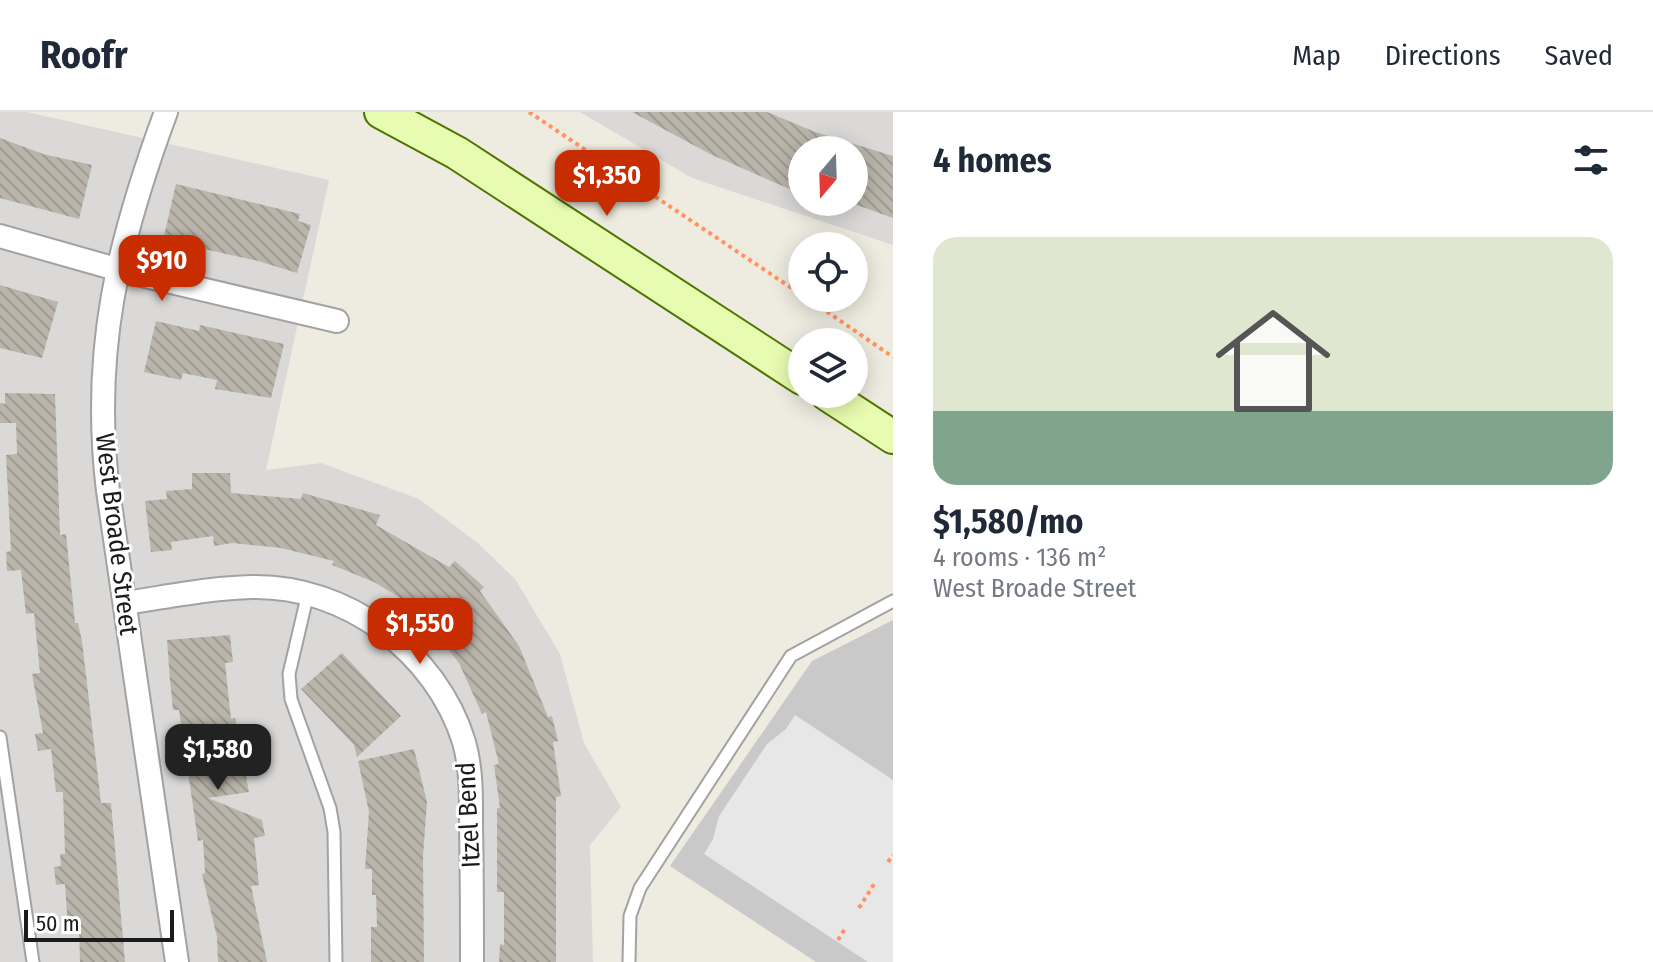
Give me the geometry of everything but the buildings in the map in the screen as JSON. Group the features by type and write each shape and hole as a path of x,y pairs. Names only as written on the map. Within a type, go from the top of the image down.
{"street":[{"name":"West Broade Street","path":"166,112 139,186 116,269 104,358 103,413 104,457 177,962"},
{"path":"381,112 457,153 788,369"},
{"path":"0,236 116,269 337,321"},
{"path":"848,408 893,437"},
{"name":"Itzel Bend","path":"125,603 253,587 308,593 362,615 394,638 426,671 446,701 464,743 470,779 472,962"}],"lane":[{"path":"308,593 289,674 291,699 332,820 336,962"},
{"path":"629,962 630,916 640,888 791,656 893,601"},
{"path":"0,737 33,962"}],"path":[{"path":"529,112 788,286"},
{"path":"827,312 893,357"},
{"path":"888,862 893,855"},
{"path":"859,908 876,881"},
{"path":"838,940 846,927"}],"shaded area":[{"path":"0,112 27,112 329,180 266,470 321,463 419,499 478,543 515,579 560,654 584,743 621,807 590,845 593,962 0,962"},
{"path":"580,112 893,112 893,245 868,237 868,232 854,232 806,216 868,216 868,136 788,136 788,210 692,178"},
{"path":"893,620 893,962 816,962 670,866 812,661"},
{"path":"795,715 893,780 893,962 868,962 704,854 713,839 719,816 767,744 786,729"}]}
